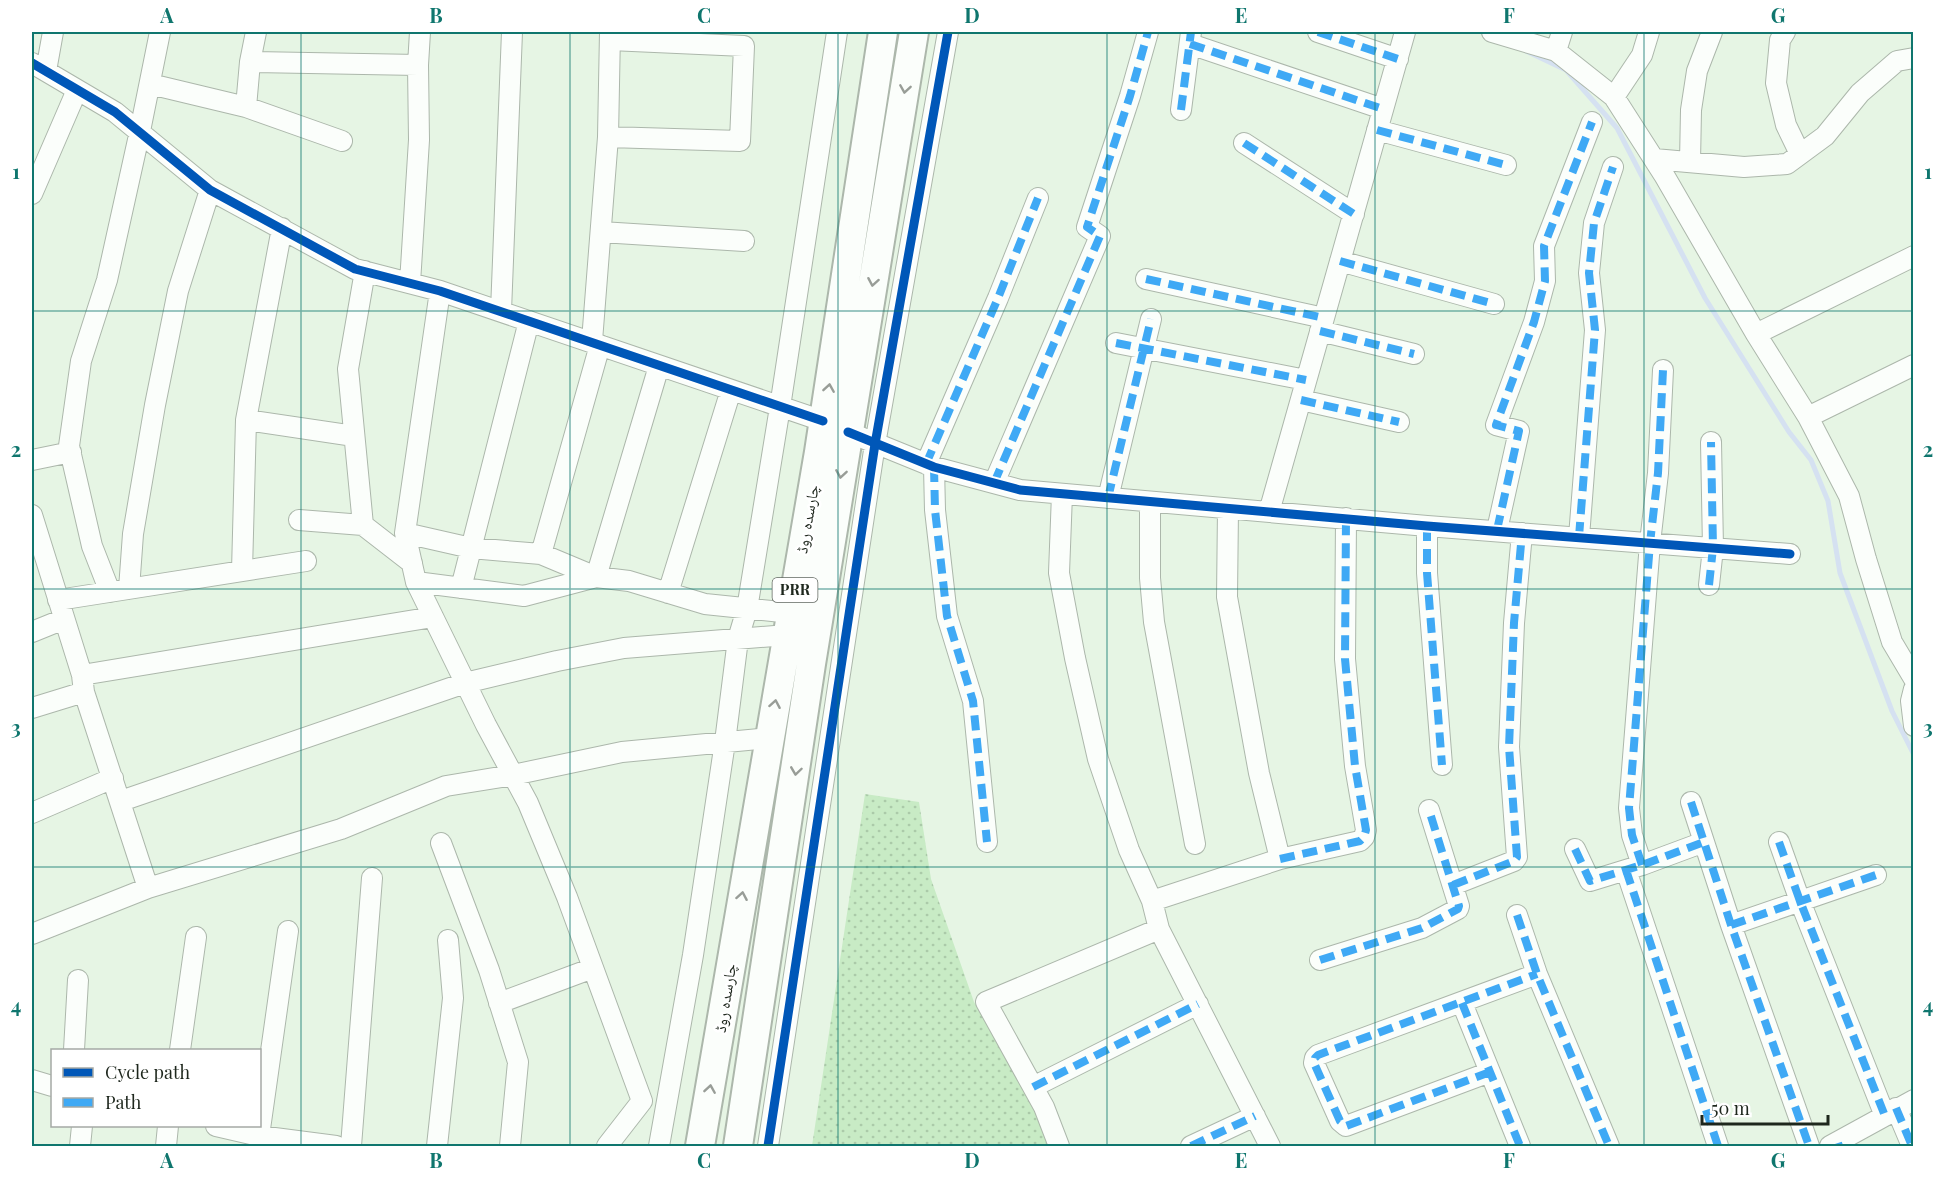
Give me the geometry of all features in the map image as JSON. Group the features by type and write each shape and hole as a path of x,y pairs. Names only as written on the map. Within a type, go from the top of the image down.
{"highway":[{"name":"چارسدہ روڈ","path":"738,1146 811,664 836,427 883,32"},
{"name":"چارسدہ روڈ","path":"700,1146 789,624 836,427 914,32"},
{"path":"731,962 766,969"}],"street":[{"path":"53,32 39,67 115,112 210,190 355,269 440,291 501,311 836,427 930,466 1020,490 1427,526 1790,554"},
{"path":"110,592 92,546 69,446 81,361 106,280 160,32"},
{"path":"246,107 250,62 256,32"},
{"path":"410,283 419,140 420,32"},
{"path":"501,311 512,32"},
{"path":"659,1146 693,955 738,639 747,609 780,407 837,32"},
{"path":"768,1146 875,444 948,32"},
{"path":"994,483 1100,236 1087,227 1130,96 1148,32"},
{"path":"1318,32 1398,58"},
{"path":"1269,512 1405,32"},
{"path":"1492,32 1556,51 1614,97 1654,159 1756,334 1808,417 1850,496 1869,569 1892,642 1905,646 1914,679"},
{"path":"1556,51 1562,32"},
{"path":"1614,97 1642,55 1649,32"},
{"path":"1690,162 1691,110 1697,70 1712,32"},
{"path":"1785,32 1780,40 1776,83 1786,125 1800,154"},
{"path":"541,554 596,344 608,136 610,36 744,46 740,141 608,136"},
{"path":"1181,110 1190,38 1383,109"},
{"path":"1654,159 1744,167 1787,164 1825,135 1860,93 1897,61 1914,58"},
{"path":"250,62 418,65"},
{"path":"150,84 246,107 342,141"},
{"path":"32,194 77,90"},
{"path":"1497,531 1519,431 1496,425 1534,322 1545,280 1544,246 1592,122"},
{"path":"1377,130 1506,165"},
{"path":"1244,144 1354,214"},
{"path":"1579,537 1594,330 1589,273 1594,223 1613,167"},
{"path":"129,589 134,534 155,405 178,291 210,190"},
{"path":"987,842 973,700 947,616 930,466 1038,198"},
{"path":"242,571 246,420 282,228"},
{"path":"601,232 744,241"},
{"path":"1756,334 1914,256"},
{"path":"1340,261 1494,304"},
{"path":"363,525 348,369 365,271"},
{"path":"1146,279 1322,325 1414,354"},
{"path":"440,291 405,533 416,582 465,683 528,803 594,969 642,1101 607,1146"},
{"path":"1108,498 1151,319"},
{"path":"461,588 529,321"},
{"path":"1116,342 1306,380"},
{"path":"1808,417 1914,365"},
{"path":"596,577 659,366"},
{"path":"1663,370 1658,473 1650,543 1629,808 1634,868 1718,1146"},
{"path":"669,593 731,390"},
{"path":"1301,400 1399,422"},
{"path":"246,420 354,436"},
{"path":"1710,585 1713,548 1711,442"},
{"path":"32,460 71,452"},
{"path":"1062,494 1059,573 1098,759 1129,850 1152,901 1159,929 1270,1146"},
{"path":"1150,502 1150,578 1154,622 1196,844"},
{"path":"1228,509 1227,597 1259,773 1280,859"},
{"path":"32,515 39,568 58,600 148,888"},
{"path":"1152,901 1280,859 1360,842 1365,837 1366,830 1355,766 1345,659 1346,519"},
{"path":"299,520 363,525 412,563"},
{"path":"1427,526 1427,573 1442,765"},
{"path":"1453,885 1514,861 1517,857 1509,747 1514,623 1522,532"},
{"path":"405,533 471,548 541,554 596,577 629,581 705,604 747,609 789,624"},
{"path":"58,600 306,561"},
{"path":"416,582 524,596 596,577"},
{"path":"32,708 83,683 433,617"},
{"path":"32,632 64,619"},
{"path":"121,801 465,683 624,648 738,639 789,624"},
{"path":"1914,689 1911,701 1914,726"},
{"path":"32,934 148,888 341,829 446,786 513,775 622,752 769,738"},
{"path":"32,813 113,778"},
{"path":"1691,802 1731,925 1809,1146"},
{"path":"1320,960 1422,928 1455,911 1459,906 1429,810"},
{"path":"1575,849 1590,881 1634,868 1704,842"},
{"path":"1779,842 1800,901 1898,1108 1912,1146"},
{"path":"441,843 489,970 518,1062 510,1146"},
{"path":"1731,925 1876,875"},
{"path":"351,1146 372,878"},
{"path":"1517,915 1537,974 1608,1146"},
{"path":"1059,1146 1044,1107 986,1002 1159,929"},
{"path":"261,1074 288,931"},
{"path":"180,1049 196,937"},
{"path":"437,1146 453,998 448,940"},
{"path":"499,1003 594,969"},
{"path":"1490,1072 1346,1126 1340,1121 1314,1068 1315,1058 1318,1055 1537,974"},
{"path":"74,1049 78,980"},
{"path":"1462,1003 1520,1146"},
{"path":"1033,1087 1198,1004"},
{"path":"32,1080 51,1086"},
{"path":"1836,1145 1898,1108"},
{"path":"1191,1146 1255,1116"},
{"path":"80,1146 82,1127"},
{"path":"165,1146 168,1127"},
{"path":"221,1127 249,1138 330,1146"}],"green space":[{"path":"865,794 919,802 931,879 974,1002 1042,1112 1054,1146 812,1146"}],"waterway":[{"path":"1526,51 1566,70 1617,128 1705,298 1789,432 1811,460 1828,501 1840,573 1892,711 1914,755"}],"marked path":[{"path":"994,483 1100,236 1087,227 1130,96 1148,32"},
{"path":"1181,110 1191,32"},
{"path":"1318,32 1398,59"},
{"path":"1190,44 1383,109"},
{"path":"1497,530 1519,431 1496,425 1534,322 1545,281 1544,246 1592,122"},
{"path":"1377,130 1506,165"},
{"path":"1244,143 1354,214"},
{"path":"1579,537 1595,330 1589,273 1594,223 1613,167"},
{"path":"926,464 998,298 1038,198"},
{"path":"1340,261 1494,304"},
{"path":"1146,279 1324,318"},
{"path":"1108,498 1151,319"},
{"path":"1320,331 1414,354"},
{"path":"1116,343 1306,380"},
{"path":"1642,865 1632,835 1629,808 1650,543 1658,473 1663,370"},
{"path":"1301,400 1399,422"},
{"path":"1709,585 1713,548 1711,442"},
{"path":"934,467 935,510 947,616 973,701 987,842"},
{"path":"1280,859 1360,841 1366,830 1355,766 1345,659 1346,518"},
{"path":"1427,526 1427,573 1442,765"},
{"path":"1453,885 1514,861 1517,857 1509,747 1514,623 1522,533"},
{"path":"1691,802 1731,925 1809,1146"},
{"path":"1320,960 1422,928 1458,909 1459,906 1429,810"},
{"path":"1575,849 1590,881 1704,842"},
{"path":"1779,842 1885,1116"},
{"path":"1626,870 1718,1146"},
{"path":"1731,925 1876,875"},
{"path":"1517,915 1537,974 1609,1146"},
{"path":"1490,1072 1346,1126 1340,1121 1314,1063 1318,1055 1537,974"},
{"path":"1462,1003 1520,1146"},
{"path":"1033,1087 1198,1004"},
{"path":"1896,1108 1912,1146"},
{"path":"1191,1146 1255,1116"}],"cycle path":[{"path":"768,1146 875,444 948,32"},
{"path":"32,63 115,112 210,190 355,269 440,291 823,421"},
{"path":"848,432 934,467 1020,490 1427,526 1790,554"}]}
